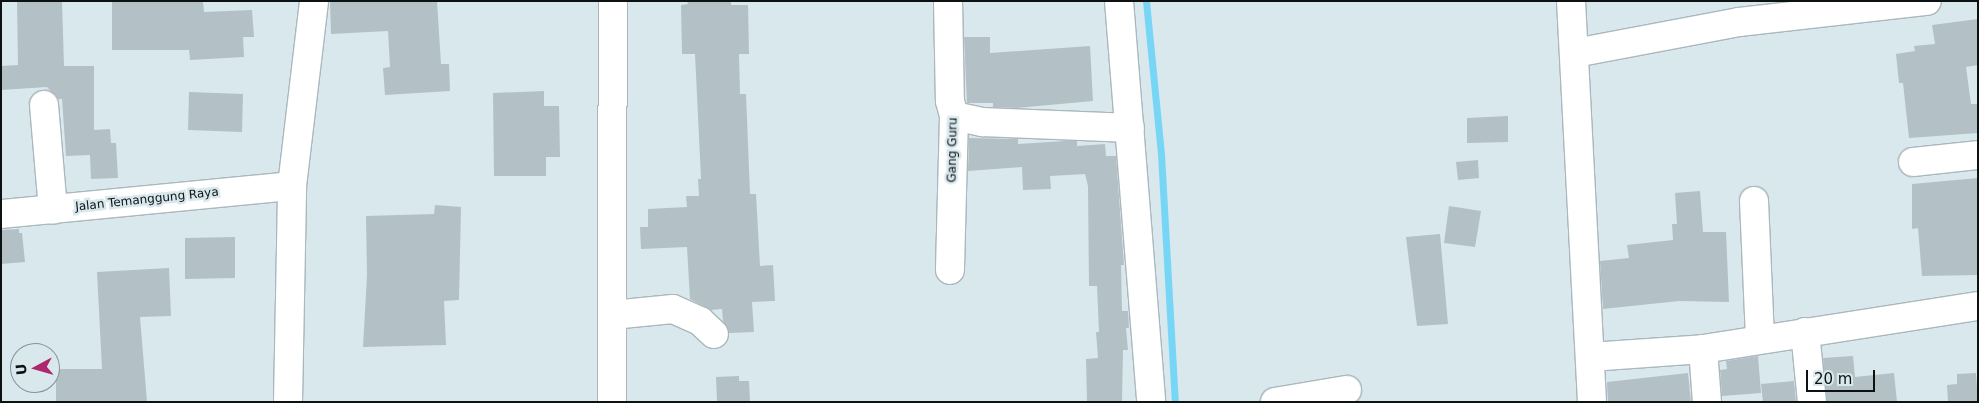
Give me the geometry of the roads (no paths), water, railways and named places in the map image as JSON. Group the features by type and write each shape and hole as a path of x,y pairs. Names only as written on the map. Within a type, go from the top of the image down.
{"street":[{"path":"288,402 292,186 314,1"},
{"path":"612,402 613,1"},
{"name":"Gang Guru","path":"948,1 950,101 954,116 950,270"},
{"path":"1119,1 1151,402"},
{"path":"1571,1 1592,402"},
{"path":"1575,53 1739,22 1927,1"},
{"path":"44,105 53,210"},
{"path":"954,116 983,122 1130,128"},
{"path":"1913,162 1978,155"},
{"name":"Jalan Temanggung Raya","path":"1,214 292,186"},
{"path":"1754,201 1760,339"},
{"path":"1590,357 1703,349 1978,306"},
{"path":"612,315 673,309 700,321 714,334"},
{"path":"1805,332 1812,402"},
{"path":"1703,349 1707,402"},
{"path":"1275,402 1347,390"}],"waterway":[{"path":"1146,1 1161,154 1175,402"}]}
